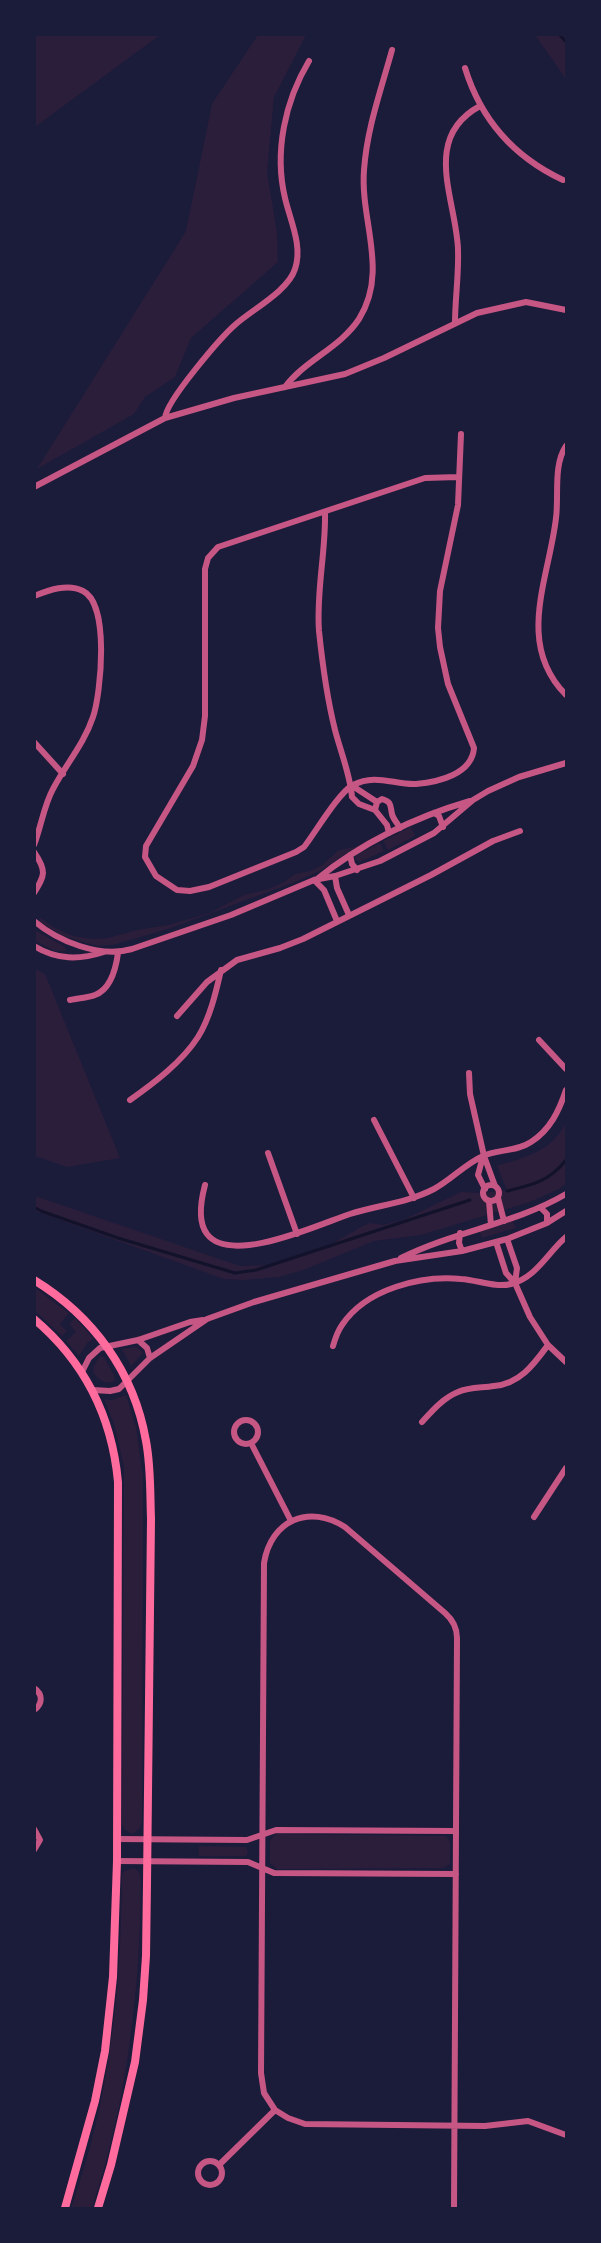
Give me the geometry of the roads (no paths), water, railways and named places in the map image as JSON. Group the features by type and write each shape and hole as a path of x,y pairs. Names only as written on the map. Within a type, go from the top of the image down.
{"main road":[{"path":"34,1280 77,1312 107,1346 128,1380 144,1428 150,1470 146,1956 135,2062 111,2165 98,2208"},
{"path":"34,1319 60,1343 93,1390 111,1436 118,1482 117,1861 113,1977 105,2051 95,2102 65,2208"}],"street":[{"path":"285,387 292,377 344,337 359,318 369,296 373,260 363,173 375,106 392,50"},
{"path":"165,418 165,412 172,400 210,352 234,326 283,288 296,269 297,244 284,195 281,153 290,104 298,79 309,61"},
{"path":"465,68 480,106 498,132 534,165 563,180"},
{"path":"455,323 458,247 448,190 446,154 454,128 466,115 480,106"},
{"path":"34,487 165,418 234,398 345,374 384,358 477,313 526,302 567,310"},
{"path":"458,477 425,478 218,548 208,558 205,569 205,716 202,740 187,778 146,846 145,857 156,876 177,890 190,891 209,887 304,847 351,786 382,778 415,784 439,780 466,768 474,754 474,748 448,684 438,628 440,591 458,505 461,434"},
{"path":"567,446 560,458 556,517 540,603 538,629 547,665 558,685 567,695"},
{"path":"325,512 326,527 318,597 320,632 334,728 351,786 351,797 359,804 375,810 387,825 389,833"},
{"path":"34,596 69,587 84,591 93,601 101,640 102,673 97,704 87,733 52,789 34,845"},
{"path":"34,742 63,774"},
{"path":"314,880 350,855 389,833 434,813 473,800 519,777 567,763"},
{"path":"351,786 377,802"},
{"path":"375,810 377,802 382,799 388,801 392,805 392,815 400,828"},
{"path":"34,921 54,935 81,946 118,953 177,935 314,880 357,870 398,853 442,827 473,800"},
{"path":"434,813 439,816 442,827"},
{"path":"177,1016 207,982 237,960 280,948 431,875 493,841 520,831"},
{"path":"34,852 43,865 42,883 36,889"},
{"path":"350,855 352,864 357,870"},
{"path":"334,876 349,915"},
{"path":"314,880 324,890 337,921"},
{"path":"65,958 72,947 69,940"},
{"path":"34,946 54,957 65,958 85,957 104,952"},
{"path":"70,1000 95,996 100,992 113,975 118,953"},
{"path":"130,1100 159,1078 198,1038 222,970"},
{"path":"539,1040 567,1069"},
{"path":"469,1072 470,1094 484,1156 499,1193 498,1198 504,1221"},
{"path":"204,1185 201,1205 203,1226 207,1234 214,1240 236,1244 259,1244 297,1234 357,1212 414,1198 443,1184 484,1156 520,1148 538,1137 555,1116 567,1090"},
{"path":"374,1120 414,1198"},
{"path":"268,1153 297,1234"},
{"path":"484,1156 478,1175 485,1189 484,1196 489,1201 491,1225"},
{"path":"485,1189 495,1186"},
{"path":"395,1261 422,1247 460,1233 541,1208 567,1194"},
{"path":"489,1201 498,1198"},
{"path":"541,1208 547,1214 547,1223"},
{"path":"82,1372 94,1353 107,1346 138,1340 254,1302 395,1261 462,1251 507,1239 547,1223 567,1211"},
{"path":"460,1233 459,1243 462,1251"},
{"path":"333,1347 339,1329 353,1312 373,1298 404,1285 432,1278 445,1277 500,1285 515,1283 540,1266 567,1237"},
{"path":"507,1239 517,1268 515,1283"},
{"path":"496,1242 506,1273 515,1283 530,1317 548,1345 567,1362"},
{"path":"93,1390 114,1390 123,1386 150,1358 207,1319"},
{"path":"138,1340 147,1348 150,1358"},
{"path":"422,1422 435,1408 455,1393 467,1389 498,1386 519,1377 528,1371 548,1345"},
{"path":"241,1420 251,1420 258,1428 258,1435 251,1443 244,1444 236,1438 234,1428 241,1420"},
{"path":"251,1443 291,1521"},
{"path":"534,1517 567,1468"},
{"path":"454,2208 455,2126 457,1638 454,1623 338,1522 317,1516 291,1521 274,1536 264,1563 261,2073 264,2093 275,2110 304,2124 455,2126 500,2125 528,2121 567,2135"},
{"path":"34,1688 39,1692 41,1699 39,1706 34,1710"},
{"path":"34,1829 40,1840 34,1850"},
{"path":"117,1839 247,1840 276,1830 456,1831"},
{"path":"117,1861 248,1862 274,1873 456,1874"},
{"path":"219,2165 275,2110"},
{"path":"212,2161 219,2165 222,2172 221,2180 211,2186 203,2184 198,2173 201,2165 212,2161"}],"waterway":[{"path":"559,34 566,42"},
{"path":"507,1191 547,1177 566,1160"},
{"path":"34,1207 118,1238 235,1273 256,1270 470,1200"}]}
